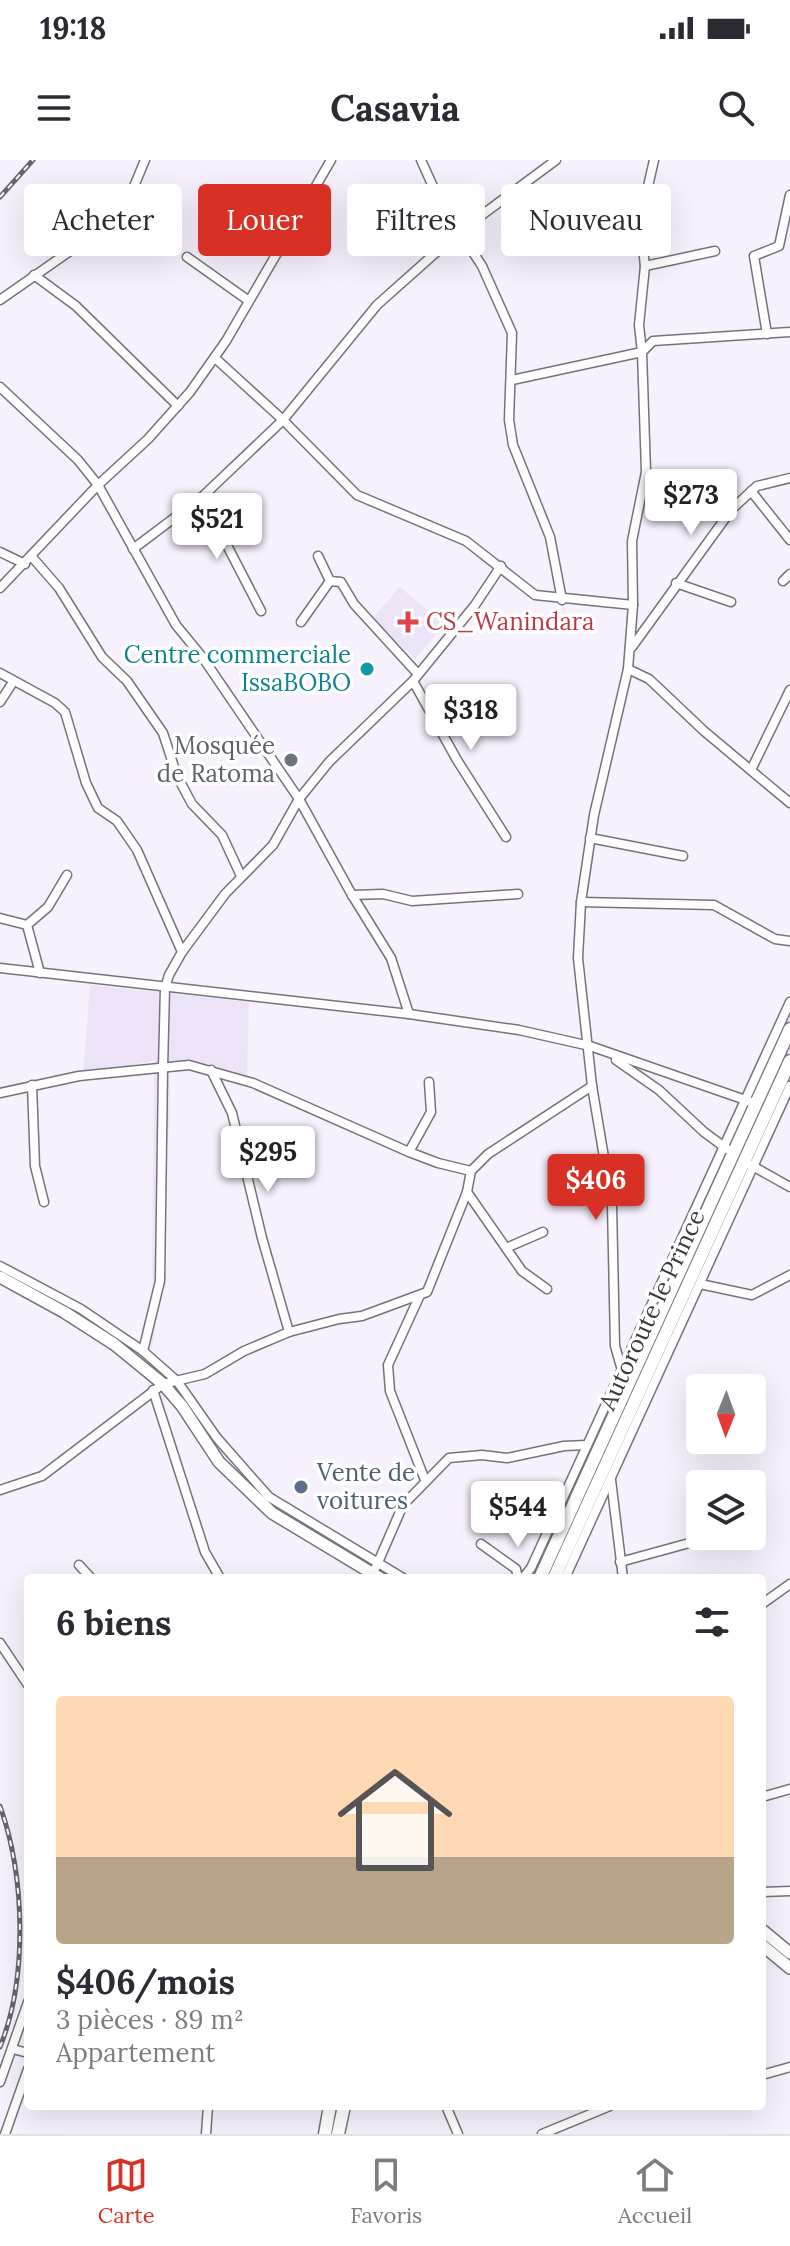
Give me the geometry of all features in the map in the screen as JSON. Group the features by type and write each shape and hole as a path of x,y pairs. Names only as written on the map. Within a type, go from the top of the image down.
{"main road":[{"name":"Autoroute le Prince","path":"556,1574 739,1157 750,1101 790,1029"},
{"name":"Autoroute le Prince","path":"541,1574 570,1497 627,1371 739,1157 775,1107 790,1061"},
{"path":"0,1277 89,1328 182,1406 219,1462 272,1513 375,1573"},
{"path":"766,1933 790,1953"},
{"path":"766,1948 790,1968"},
{"path":"325,2134 329,2110"},
{"path":"338,2134 343,2110"}],"street":[{"path":"0,300 113,221 130,196 145,160"},
{"path":"0,588 178,406 215,358 331,160"},
{"path":"421,160 432,184"},
{"path":"485,213 556,160"},
{"path":"525,1574 570,1497 587,1445 627,1371 615,1346 612,1205 592,1086 578,958 581,902 590,838 630,649 632,541 646,472 639,325 645,266 640,221 654,160"},
{"path":"767,334 754,256 779,246 790,195"},
{"path":"645,266 715,251"},
{"path":"133,549 202,497 283,420 377,305 432,256"},
{"path":"475,256 512,333 509,420 513,445 550,537 562,600"},
{"path":"187,257 249,301"},
{"path":"34,275 76,306 178,406"},
{"path":"512,380 642,352 653,341 790,332"},
{"path":"215,358 283,420 357,495 466,541 535,595 633,605"},
{"path":"0,387 78,460 98,485 176,625 221,684 299,799 391,958 409,1014"},
{"path":"630,649 732,509 757,486 790,478"},
{"path":"751,491 790,540"},
{"path":"202,497 261,611"},
{"path":"0,552 28,560 59,588 102,657 127,681 163,733 177,776 192,804 222,835 241,876"},
{"path":"318,556 330,581"},
{"path":"143,1351 160,1281 165,988 169,975 182,952 241,876 273,845 299,799 329,762 415,677 475,605 501,566"},
{"path":"301,622 330,581"},
{"path":"330,581 341,582 354,604 415,677 457,760 506,837"},
{"path":"676,583 731,602"},
{"path":"628,669 649,679 790,803"},
{"path":"0,673 55,703 65,712 86,783 98,808 117,821 137,850 182,952"},
{"path":"0,702 13,682"},
{"path":"751,770 790,690"},
{"path":"590,838 683,856"},
{"path":"27,925 48,907 67,875"},
{"path":"352,895 383,894 412,901 518,894"},
{"path":"581,902 714,905 775,939 790,941"},
{"path":"0,918 27,925"},
{"path":"27,925 40,973"},
{"path":"0,968 409,1014 519,1030 590,1046 750,1101 790,1002"},
{"path":"609,1055 659,1090 739,1157 790,1187"},
{"path":"0,1093 79,1076 189,1065 253,1083 409,1152 471,1171"},
{"path":"211,1070 232,1113 262,1238 289,1332"},
{"path":"409,1152 431,1112 429,1082"},
{"path":"32,1085 35,1166 44,1202"},
{"path":"0,1490 42,1476 158,1387 205,1374 244,1351 289,1332 362,1316 427,1292 467,1192 471,1171 488,1154 592,1086"},
{"path":"790,1086 775,1107 790,1111"},
{"path":"567,1574 700,1284 739,1157"},
{"path":"467,1192 522,1271 547,1289"},
{"path":"506,1248 543,1232"},
{"path":"0,1266 81,1309 143,1351 177,1381 217,1438 269,1497 375,1573 403,1505 449,1458 482,1455 507,1458 564,1446 587,1445"},
{"path":"700,1284 752,1295 790,1275"},
{"path":"420,1295 388,1365 390,1391 425,1480"},
{"path":"158,1387 205,1552 218,1574"},
{"path":"611,1479 622,1574"},
{"path":"481,1544 519,1574"},
{"path":"620,1562 686,1544"},
{"path":"79,1565 87,1574"},
{"path":"766,1601 790,1584"},
{"path":"0,1643 24,1679"},
{"path":"766,1796 790,1789"},
{"path":"766,1892 790,1891"},
{"path":"0,2082 24,2015"},
{"path":"13,2049 24,2052"},
{"path":"766,2074 790,2067"},
{"path":"5,2134 24,2080"},
{"path":"206,2134 208,2110"},
{"path":"448,2110 458,2134"},
{"path":"542,2134 600,2110"}],"shaded area":[{"name":"CS_Wanindara","path":"400,587 444,625 415,659 372,619"},
{"path":"90,985 249,1002 247,1076 201,1062 169,1063 170,1117 162,1197 161,1283 152,1349 139,1343 154,1282 154,1061 83,1073"}],"railway":[{"path":"0,197 33,160"},
{"path":"0,1806 14,1863 20,1927 15,1990 0,2047"}],"place":[{"name":"CS_Wanindara","path":"408,622"},
{"name":"Centre commerciale IssaBOBO","path":"367,669"},
{"name":"Mosquée de Ratoma","path":"291,760"},
{"name":"Vente de voitures","path":"301,1487"}]}
